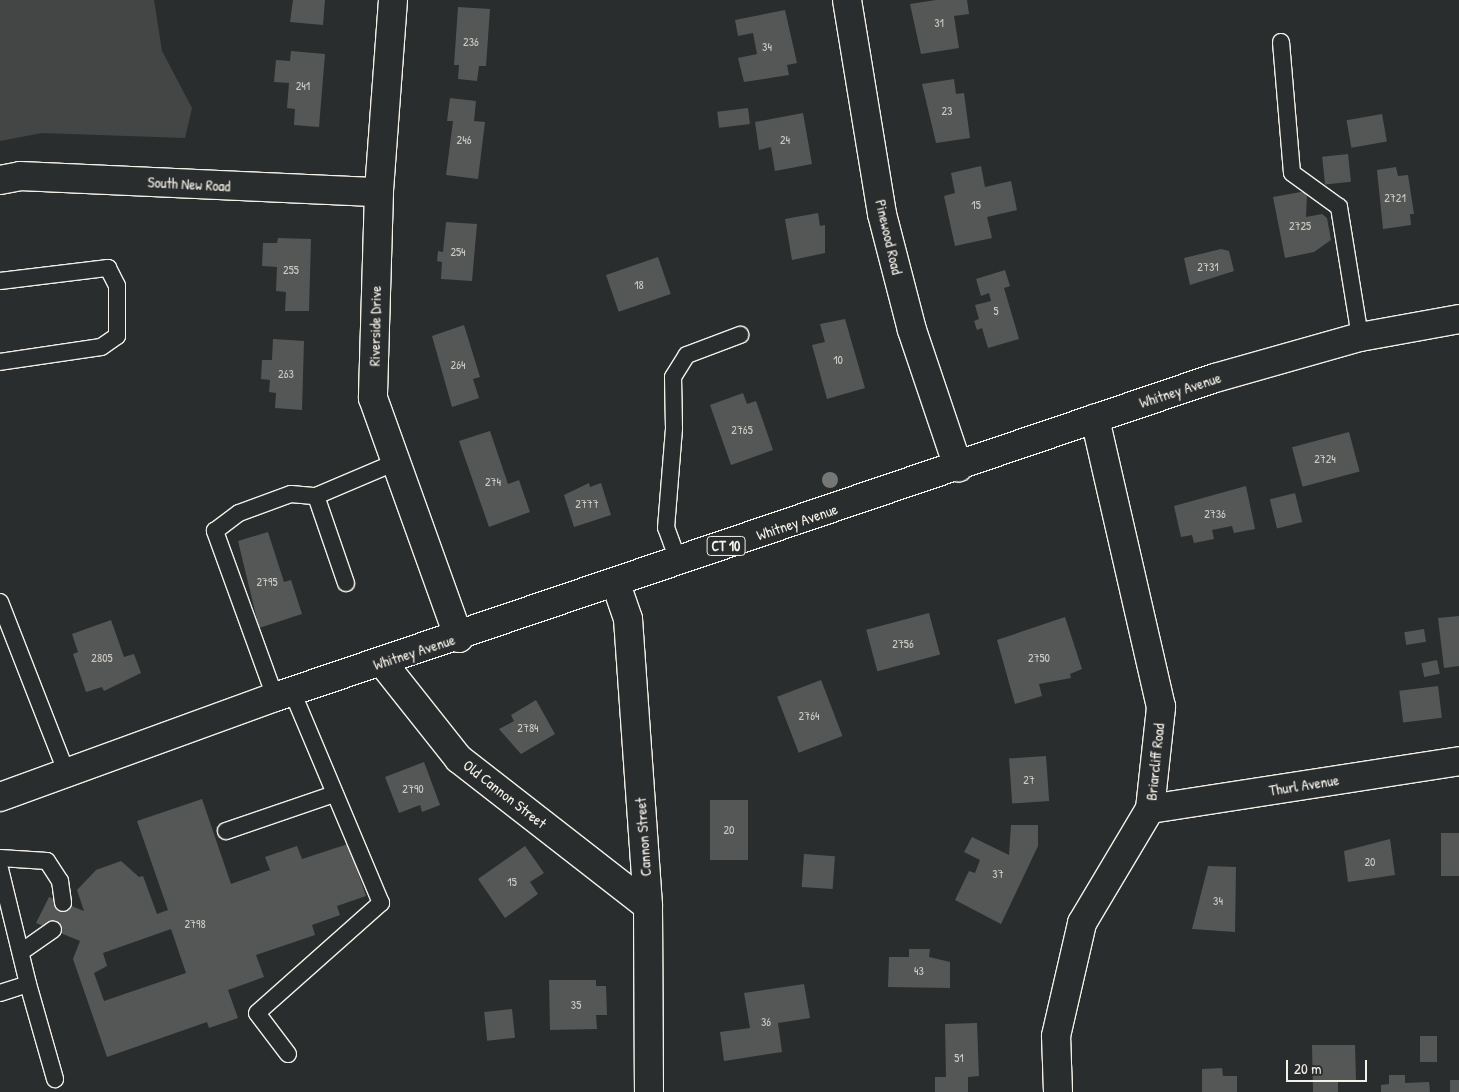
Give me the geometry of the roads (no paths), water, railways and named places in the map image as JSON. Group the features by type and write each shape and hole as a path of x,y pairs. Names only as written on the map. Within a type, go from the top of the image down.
{"street":[{"name":"Riverside Drive","path":"393,0 379,192 373,398 459,638"},
{"name":"Pinewood Road","path":"848,0 882,214 912,330 958,467"},
{"name":"South New Road","path":"0,180 20,176 379,192"},
{"name":"Whitney Avenue","path":"0,797 284,694 459,638 958,467 1095,418 1360,337 1459,319"},
{"name":"Briarcliff Road","path":"1058,1092 1056,1036 1082,923 1150,809 1161,707 1095,418"},
{"name":"Cannon Street","path":"616,584 628,619 648,906 649,1092"},
{"name":"Old Cannon Street","path":"382,662 459,759 648,906"},
{"name":"Thurl Avenue","path":"1150,809 1459,761"}],"lane":[{"path":"1281,42 1292,173 1338,207 1360,337"},
{"path":"0,281 108,268 117,286 117,336 101,347 0,362"},
{"path":"679,562 666,528 674,428 673,377 687,355 740,336"},
{"path":"288,1054 257,1013 382,903 334,794 284,694 215,531 239,513 291,494 316,496 396,462"},
{"path":"316,496 346,583"},
{"path":"0,602 66,774"},
{"path":"226,831 334,794"},
{"path":"0,858 47,860 60,881 63,903"},
{"path":"0,868 28,984 54,1078"},
{"path":"21,952 53,930"},
{"path":"0,992 28,984"}]}
